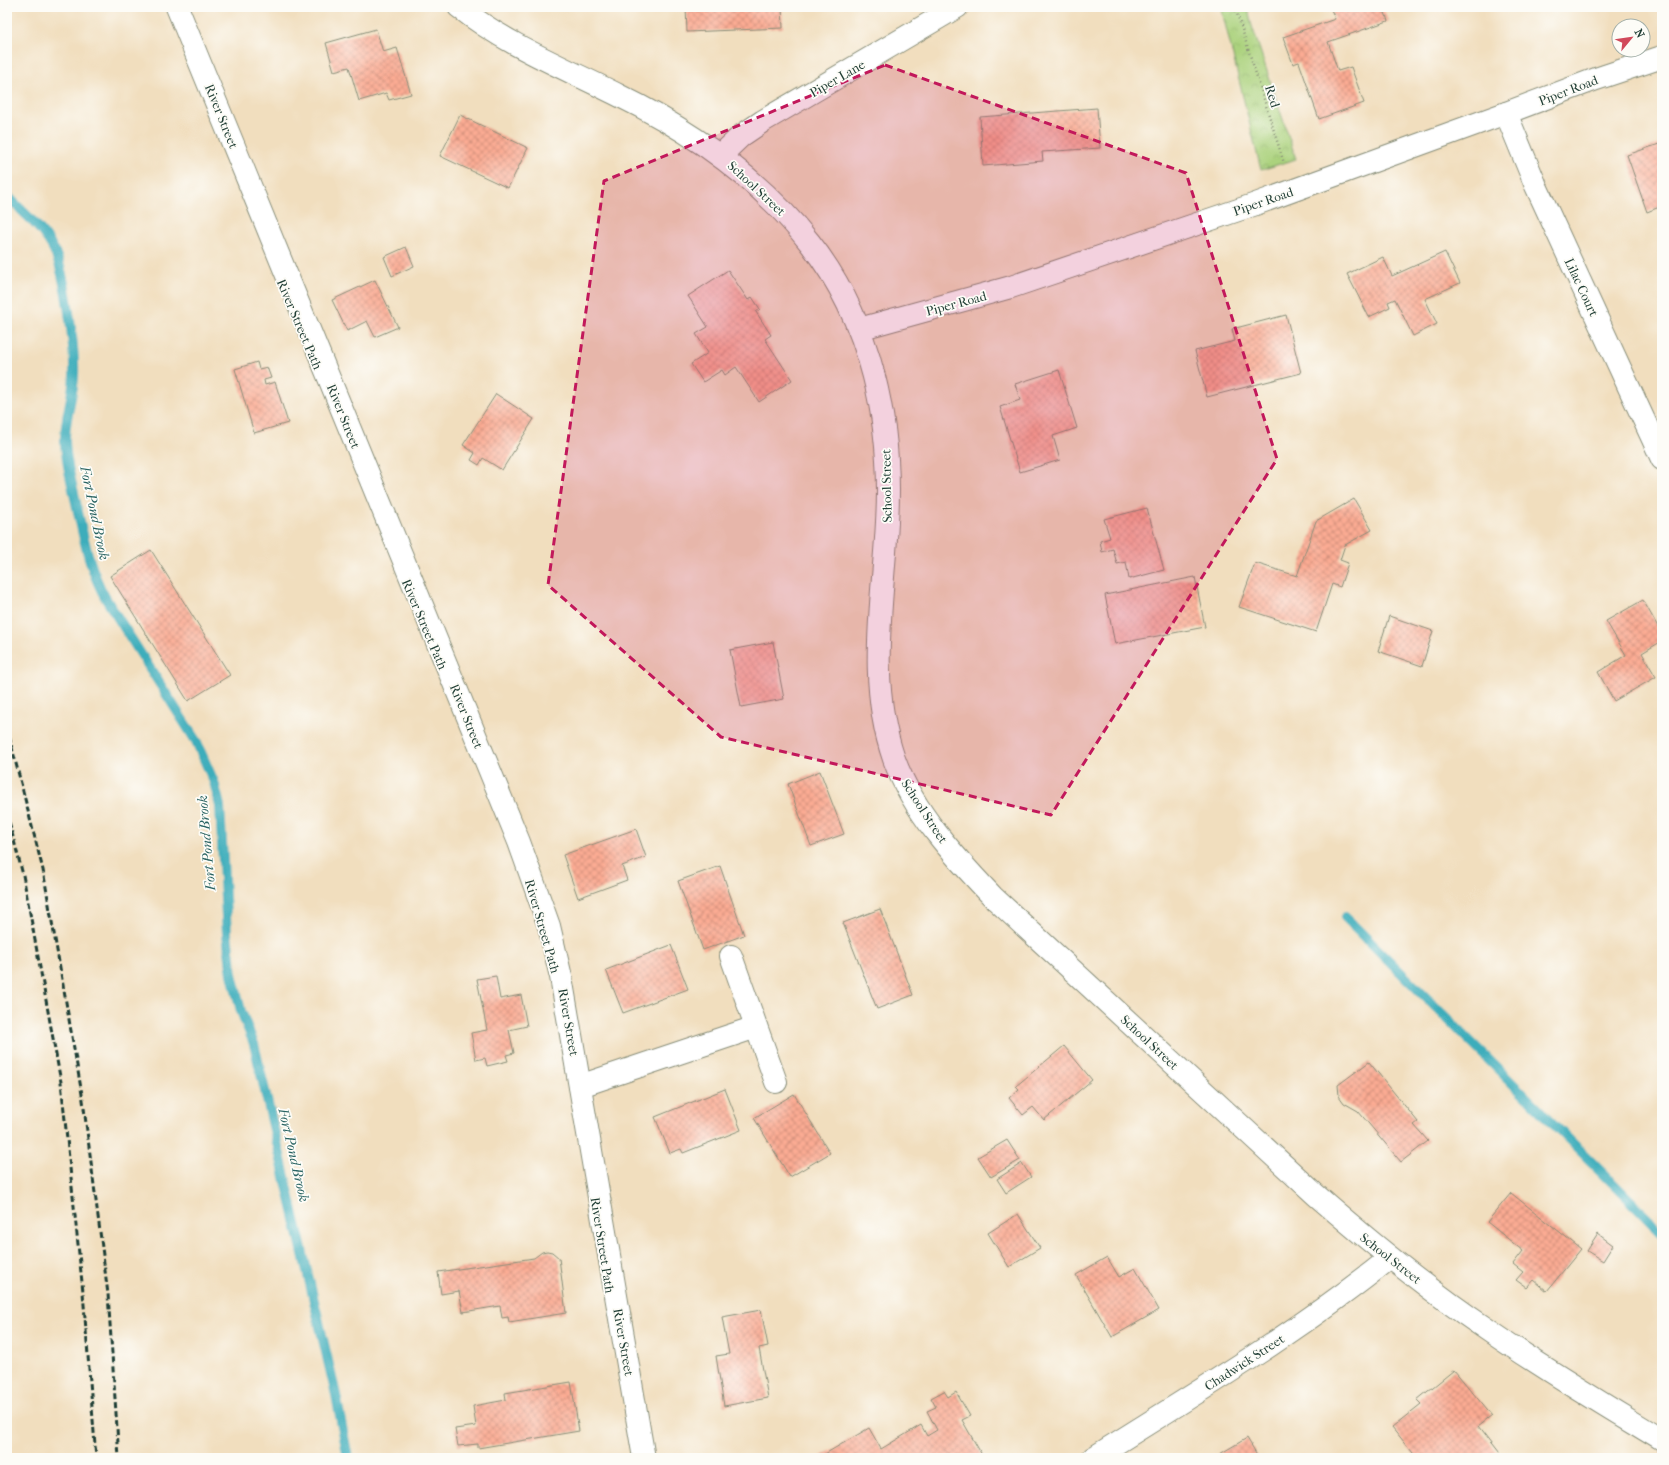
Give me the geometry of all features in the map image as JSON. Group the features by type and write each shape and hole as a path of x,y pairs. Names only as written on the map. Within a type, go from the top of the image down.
{"street":[{"name":"River Street","path":"177,7 532,876 556,950 644,1458"},
{"name":"School Street","path":"459,7 492,31 667,120 721,156 774,202 810,242 840,288 859,329 878,396 886,454 887,522 878,631 878,667 883,718 894,760 913,798 948,847 993,897 1316,1195 1390,1258 1487,1329 1551,1372 1662,1440"},
{"name":"Piper Lane","path":"721,156 741,136 764,121 957,7"},
{"name":"Piper Road","path":"859,329 1011,287 1290,192 1506,114 1596,79 1662,57"},
{"name":"Lilac Court","path":"1506,114 1536,186 1662,460"},
{"path":"731,956 776,1082"},
{"path":"580,1086 756,1027"},
{"name":"Chadwick Street","path":"1092,1458 1269,1346 1335,1301 1390,1258"}],"path":[{"name":"Red","path":"1235,7 1283,156 1290,192"}],"highlighted area":[{"path":"885,65 1186,173 1277,459 1051,815 721,737 548,585 604,181"}],"green space":[{"path":"1221,7 1248,7 1251,23 1296,159 1261,170"}],"building":[{"path":"686,7 782,7 783,28 687,32"},
{"path":"1330,7 1383,7 1388,21 1328,42 1338,71 1351,67 1364,103 1319,119 1299,62 1293,64 1283,37 1335,19"},
{"path":"376,29 383,52 397,48 411,94 389,100 386,93 359,101 349,67 334,71 326,43"},
{"path":"1097,108 1100,148 1042,152 1043,161 983,166 980,117"},
{"path":"460,115 528,148 508,188 440,156"},
{"path":"1662,143 1662,206 1647,212 1627,155"},
{"path":"406,247 414,266 392,276 384,257"},
{"path":"1445,252 1460,283 1425,299 1437,324 1413,336 1395,299 1388,302 1390,307 1369,317 1347,274 1383,257 1392,276"},
{"path":"728,270 748,300 752,297 760,309 756,312 771,335 765,339 792,380 759,402 736,367 725,375 722,370 703,382 691,364 708,353 696,334 708,327 688,296"},
{"path":"375,280 398,327 375,337 367,321 347,331 332,300"},
{"path":"1286,315 1301,373 1207,397 1195,351 1235,341 1232,329"},
{"path":"257,362 259,369 267,367 271,378 264,380 265,385 275,382 288,423 254,433 235,369"},
{"path":"1059,370 1077,428 1053,436 1060,460 1020,472 1000,407 1020,400 1015,384"},
{"path":"496,394 534,419 502,470 483,458 479,465 471,460 475,453 463,445"},
{"path":"1354,499 1372,530 1345,545 1340,560 1348,563 1340,587 1332,584 1316,632 1239,607 1255,563 1297,576 1316,521"},
{"path":"1147,508 1164,570 1129,579 1126,562 1117,564 1113,549 1102,552 1100,541 1110,538 1104,519"},
{"path":"151,550 230,675 188,701 110,576"},
{"path":"1195,577 1205,627 1115,644 1105,595"},
{"path":"1643,600 1662,634 1662,641 1642,653 1656,677 1614,701 1598,672 1626,655 1606,621"},
{"path":"1389,616 1433,631 1422,666 1378,651"},
{"path":"773,642 784,699 741,707 730,650"},
{"path":"820,771 844,834 811,846 788,784"},
{"path":"636,829 646,857 622,866 627,880 578,898 563,855"},
{"path":"720,866 744,935 703,950 678,881"},
{"path":"880,909 913,995 877,1009 843,923"},
{"path":"671,945 688,989 623,1013 606,970"},
{"path":"496,976 500,999 521,995 527,1026 509,1030 514,1053 506,1055 508,1061 487,1066 485,1058 476,1060 471,1033 487,1030 477,979"},
{"path":"1064,1046 1092,1080 1044,1120 1033,1107 1023,1115 1009,1098 1019,1089 1016,1086"},
{"path":"1369,1062 1418,1122 1414,1125 1428,1141 1401,1162 1358,1111 1344,1103 1339,1096 1338,1085"},
{"path":"725,1089 741,1130 683,1153 681,1149 670,1153 655,1117"},
{"path":"794,1094 830,1153 790,1177 754,1118"},
{"path":"1007,1140 1020,1160 991,1177 978,1157"},
{"path":"1022,1163 1031,1177 1006,1193 997,1179"},
{"path":"1511,1193 1581,1249 1547,1291 1534,1280 1527,1288 1516,1280 1523,1272 1513,1264 1523,1251 1487,1222"},
{"path":"1018,1214 1040,1248 1009,1267 988,1233"},
{"path":"1598,1234 1613,1245 1603,1261 1587,1251"},
{"path":"542,1252 552,1252 559,1258 566,1313 509,1322 508,1317 502,1318 500,1306 463,1312 459,1291 441,1294 438,1272 534,1258"},
{"path":"1107,1257 1119,1277 1135,1268 1159,1310 1112,1337 1076,1275"},
{"path":"761,1310 768,1346 759,1348 768,1398 724,1406 716,1356 729,1354 722,1317"},
{"path":"1454,1370 1492,1416 1478,1427 1502,1458 1417,1458 1392,1427 1421,1404 1417,1400"},
{"path":"571,1382 579,1431 478,1448 478,1444 458,1446 455,1429 476,1426 473,1406 506,1400 505,1393"},
{"path":"944,1391 948,1397 956,1392 970,1416 962,1420 982,1455 978,1458 818,1458 869,1428 881,1449 921,1425 927,1436 937,1430 927,1411 936,1407 931,1398"},
{"path":"1247,1438 1259,1458 1219,1458 1218,1455"}],"waterway":[{"name":"Fort Pond Brook","path":"7,195 39,228 54,250 66,293 74,364 73,384 65,431 66,454 68,469 90,562 106,599 196,741 214,782 220,806 227,934 232,974 241,1011 254,1044 336,1395 348,1458"},
{"path":"1345,917 1662,1232"}],"railway":[{"path":"7,728 43,870 83,1100 108,1294 119,1458"},
{"path":"7,814 23,875 61,1082 83,1292 96,1458"}]}
